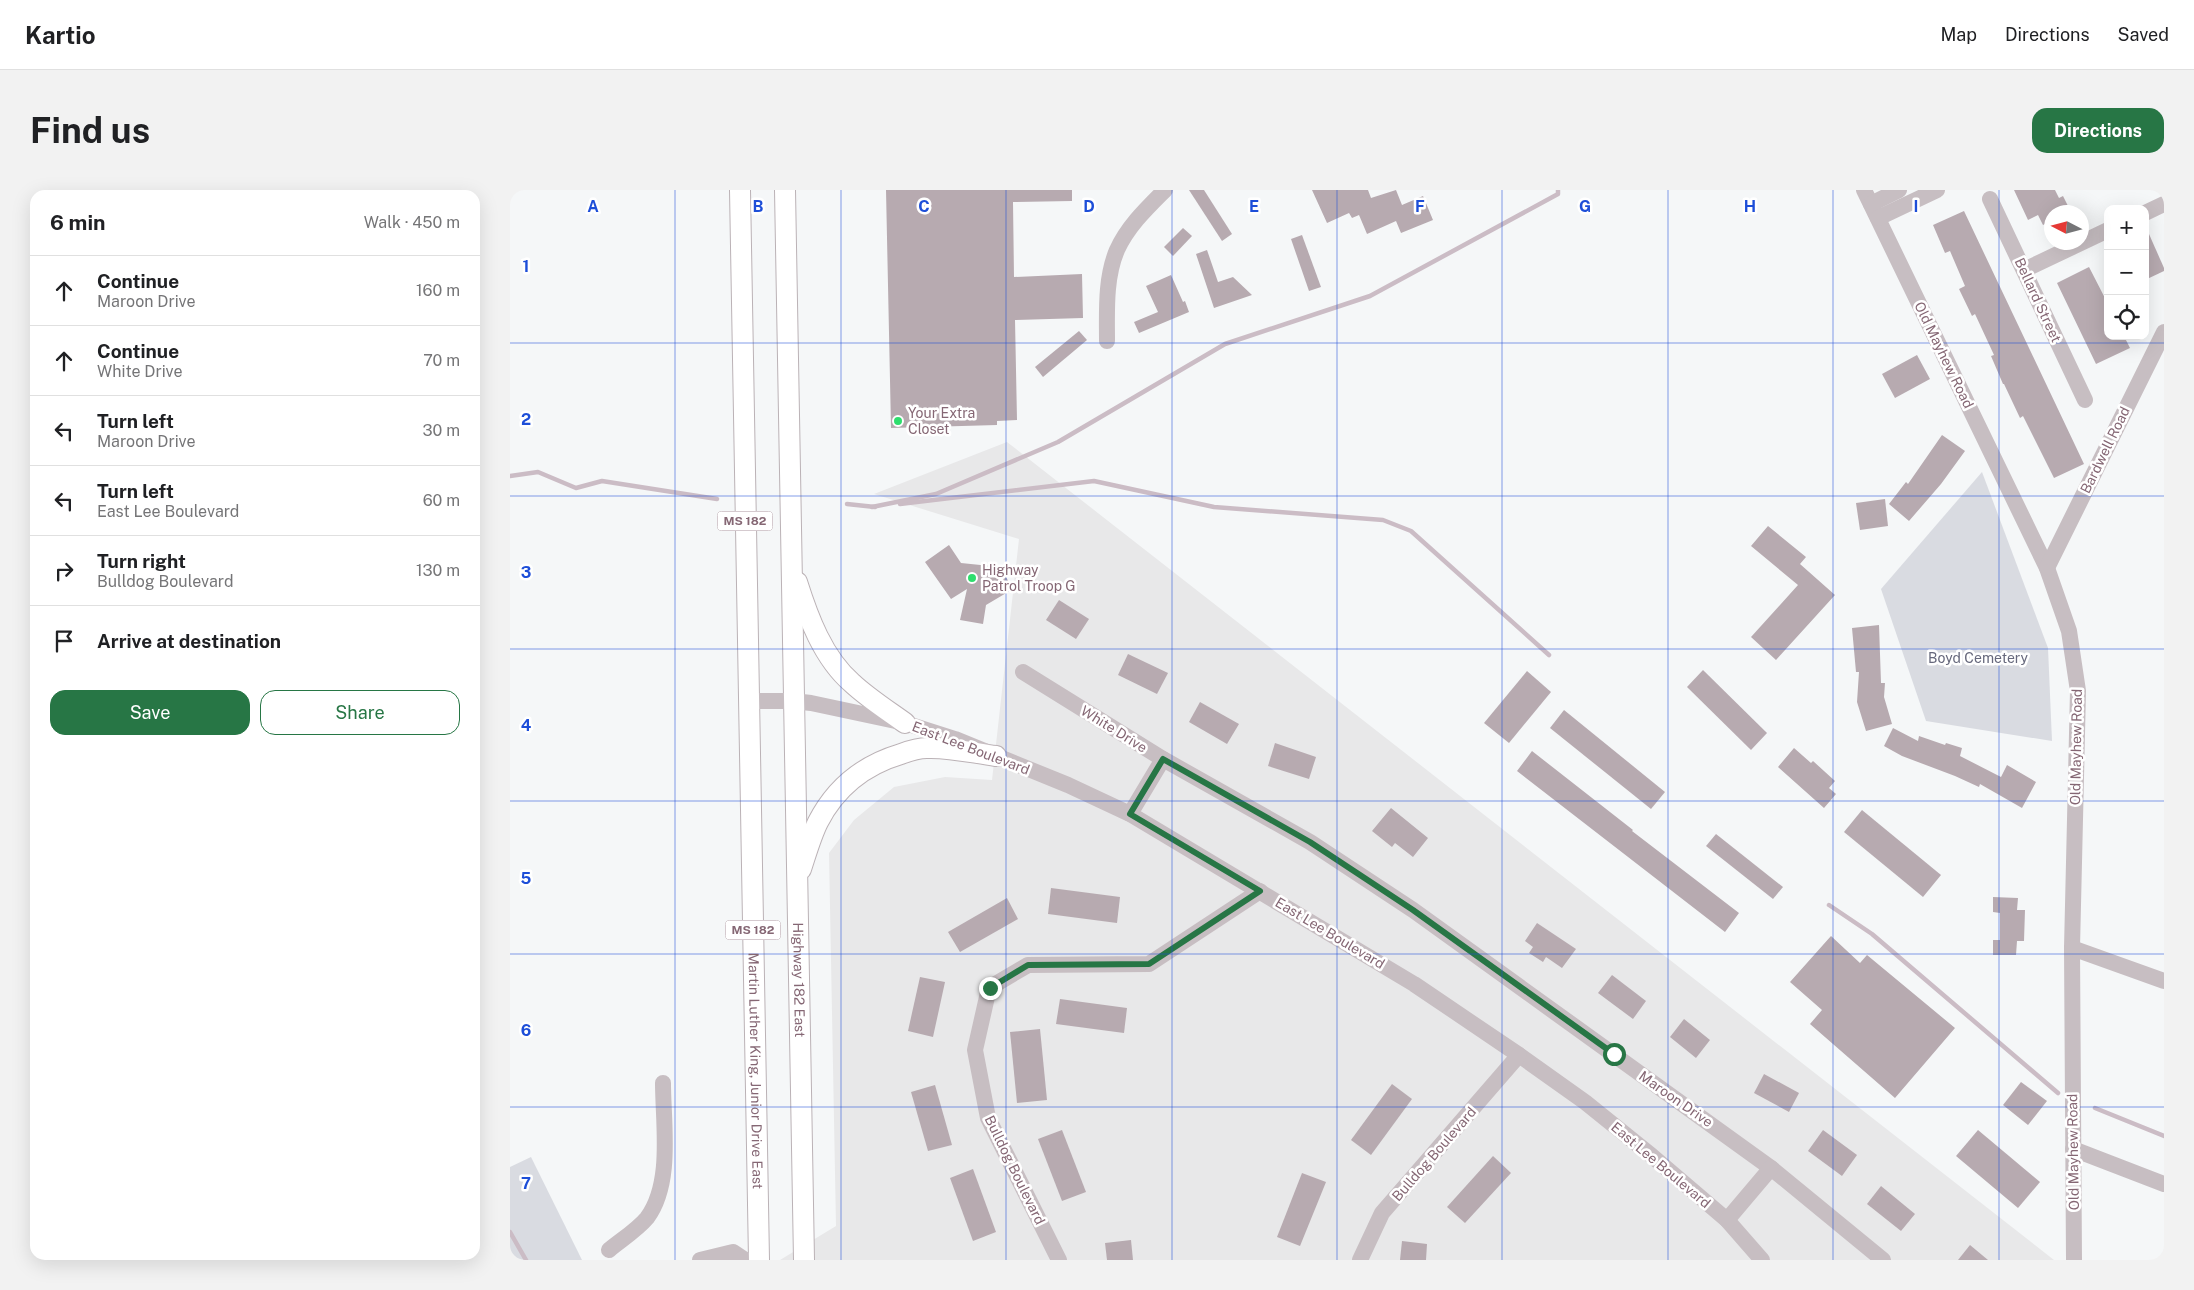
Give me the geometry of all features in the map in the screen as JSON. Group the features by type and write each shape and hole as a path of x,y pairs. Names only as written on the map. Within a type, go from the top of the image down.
{"main road":[{"name":"MS 182","path":"740,190 749,701"},
{"name":"MS 182","path":"785,190 793,701"},
{"path":"791,562 817,635 832,661 851,683 905,723"},
{"name":"Martin Luther King, Junior Drive East","path":"749,701 759,1260"},
{"name":"Highway 182 East","path":"793,701 804,1260"},
{"path":"797,878 817,824 829,803 846,783 863,769 885,759 925,748 945,748 996,756"}],"street":[{"path":"1107,341 1109,283 1117,251 1137,219 1165,190"},
{"path":"1871,204 1899,190"},
{"path":"1871,204 1937,190"},
{"name":"Bellard Street","path":"1990,199 2085,400"},
{"name":"Old Mayhew Road","path":"1871,204 2047,568 2069,631 2078,691 2072,948 2074,1260"},
{"path":"2149,210 2164,204"},
{"path":"2024,270 2104,232"},
{"name":"Bardwell Road","path":"2047,568 2164,332"},
{"name":"White Drive","path":"1024,672 1163,759 1310,842"},
{"name":"East Lee Boulevard","path":"749,701 793,701 905,723 996,756 1068,785 1130,814 1414,984 1519,1055 1585,1102 1727,1220 1762,1260"},
{"path":"1130,814 1163,759"},
{"name":"Maroon Drive","path":"1310,842 1413,910 1772,1168 1848,1233 1883,1260"},
{"name":"Bulldog Boulevard","path":"1059,1260 988,1118 975,1050 990,988 1028,965 1149,964 1260,891"},
{"path":"2072,948 2164,981"},
{"name":"Bulldog Boulevard","path":"1360,1260 1382,1213 1519,1055"},
{"path":"609,1250 646,1218 659,1195 664,1168 663,1083"},
{"path":"2073,1149 2164,1184"},
{"path":"1727,1220 1772,1168"},
{"path":"700,1260 733,1252 745,1260"}],"shaded area":[{"path":"1007,442 2054,1260 780,1260 836,1226 829,853 854,820 894,787 945,777 992,780 1019,539 874,494"}],"green space":[{"name":"Boyd Cemetery","path":"1982,472 2048,648 2052,741 1926,721 1881,589"},
{"path":"531,1157 582,1260 510,1260 510,1167"}],"building":[{"path":"886,190 1072,190 1072,201 1013,202 1014,277 1082,274 1083,318 1015,320 1017,420 997,421 997,425 891,428"},
{"path":"1189,190 1204,190 1232,234 1222,241"},
{"path":"1312,190 1368,190 1371,198 1396,190 1402,205 1423,196 1433,220 1401,233 1396,221 1367,234 1359,215 1352,218 1349,213 1327,223"},
{"path":"2014,190 2055,190 2059,198 2063,196 2068,205 2044,205 2044,225 2038,215 2028,220"},
{"path":"1964,211 2084,464 2054,478 2023,416 2020,418 2003,384 1991,356 1994,355 1975,314 1972,316 1959,289 1965,286 1950,251 1945,253 1933,225"},
{"path":"1183,228 1192,236 1173,256 1164,247"},
{"path":"2149,234 2164,268 2164,271 2149,278"},
{"path":"1302,235 1321,287 1309,291 1291,239"},
{"path":"1207,250 1218,282 1233,277 1252,295 1214,308 1196,254"},
{"path":"2089,267 2104,296 2104,340 2126,340 2130,348 2096,364 2057,283"},
{"path":"1171,275 1189,312 1139,333 1134,322 1158,312 1146,286"},
{"path":"1079,331 1087,340 1043,377 1035,367"},
{"path":"1917,355 1930,379 1895,398 1882,374"},
{"path":"1942,435 1965,451 1941,484 1909,521 1889,504 1906,482 1908,484"},
{"path":"1885,499 1888,526 1860,530 1856,503"},
{"path":"1768,526 1806,557 1800,564 1835,595 1776,660 1751,637 1798,585 1751,546"},
{"name":"Highway Patrol Troop G","path":"949,545 961,563 1000,567 1013,589 986,605 983,624 960,620 967,589 951,599 925,562"},
{"path":"1059,600 1089,619 1076,639 1046,620"},
{"path":"1879,625 1881,683 1885,683 1884,697 1892,724 1866,731 1857,702 1859,672 1856,672 1852,628"},
{"path":"1128,654 1168,673 1157,694 1118,675"},
{"path":"1703,670 1767,733 1751,750 1687,687"},
{"path":"1527,671 1551,692 1509,743 1484,723"},
{"path":"1200,702 1239,724 1227,744 1189,722"},
{"path":"1564,710 1665,792 1651,809 1550,728"},
{"path":"1893,728 1918,741 1919,736 1945,745 1946,743 1962,748 1960,756 2001,777 2007,765 2036,782 2022,808 1980,784 1979,787 1902,756 1884,746"},
{"path":"1275,743 1316,757 1309,779 1268,766"},
{"path":"1794,748 1811,763 1813,761 1835,781 1829,788 1836,794 1824,808 1778,767"},
{"path":"1532,751 1739,913 1725,932 1517,771"},
{"path":"1391,808 1428,838 1413,857 1395,843 1392,847 1372,831"},
{"path":"1862,810 1941,875 1923,897 1844,832"},
{"path":"1716,834 1783,887 1773,899 1706,846"},
{"path":"1051,888 1120,897 1117,923 1048,914"},
{"path":"1993,897 2018,898 2017,910 2025,910 2024,941 2017,941 2016,955 1993,955 1993,940 2000,940 2000,913 1993,912"},
{"path":"1007,898 1018,919 960,952 948,932"},
{"path":"1537,923 1576,949 1562,968 1546,957 1543,962 1529,953 1533,947 1525,941"},
{"path":"1831,936 1860,963 1867,955 1955,1028 1895,1098 1810,1024 1822,1010 1790,982"},
{"path":"1612,975 1646,1001 1633,1019 1598,993"},
{"path":"920,977 945,982 933,1037 908,1031"},
{"path":"1060,999 1127,1008 1124,1033 1056,1024"},
{"path":"1684,1019 1710,1040 1696,1058 1670,1037"},
{"path":"1040,1029 1047,1100 1017,1103 1010,1032"},
{"path":"1764,1074 1799,1093 1789,1112 1754,1093"},
{"path":"2021,1082 2047,1101 2028,1125 2003,1105"},
{"path":"1392,1084 1412,1099 1371,1155 1351,1140"},
{"path":"935,1085 952,1145 928,1151 911,1092"},
{"path":"1062,1130 1086,1192 1062,1201 1038,1139"},
{"path":"1823,1130 1857,1155 1842,1176 1808,1151"},
{"path":"1978,1130 2040,1182 2018,1208 1956,1156"},
{"path":"1493,1156 1511,1173 1465,1223 1447,1207"},
{"path":"973,1169 996,1232 973,1241 950,1178"},
{"path":"1302,1173 1326,1182 1300,1246 1277,1237"},
{"path":"1881,1186 1915,1214 1901,1231 1867,1204"},
{"path":"1131,1240 1133,1260 1107,1260 1105,1243"},
{"path":"1402,1241 1427,1244 1426,1260 1400,1260"},
{"path":"1970,1245 1988,1260 1958,1260"}],"waterway":[{"path":"872,507 936,494 1058,442 1225,344 1370,296 1558,194 1558,190"},
{"path":"510,476 538,472 576,488 602,481 717,499"},
{"path":"900,504 1094,481 1214,507 1383,520 1411,531 1549,655"},
{"path":"847,504 875,507"},
{"path":"1829,905 1872,934 2058,1093"},
{"path":"2095,1108 2164,1136"},
{"path":"510,1232 526,1260"}],"place":[{"name":"Your Extra Closet","path":"898,421"},
{"name":"Highway Patrol Troop G","path":"972,578"}],"route":[{"path":"990,988 1028,965 1149,964 1260,891 1130,814 1163,759 1310,842 1413,910 1614,1054"}]}
